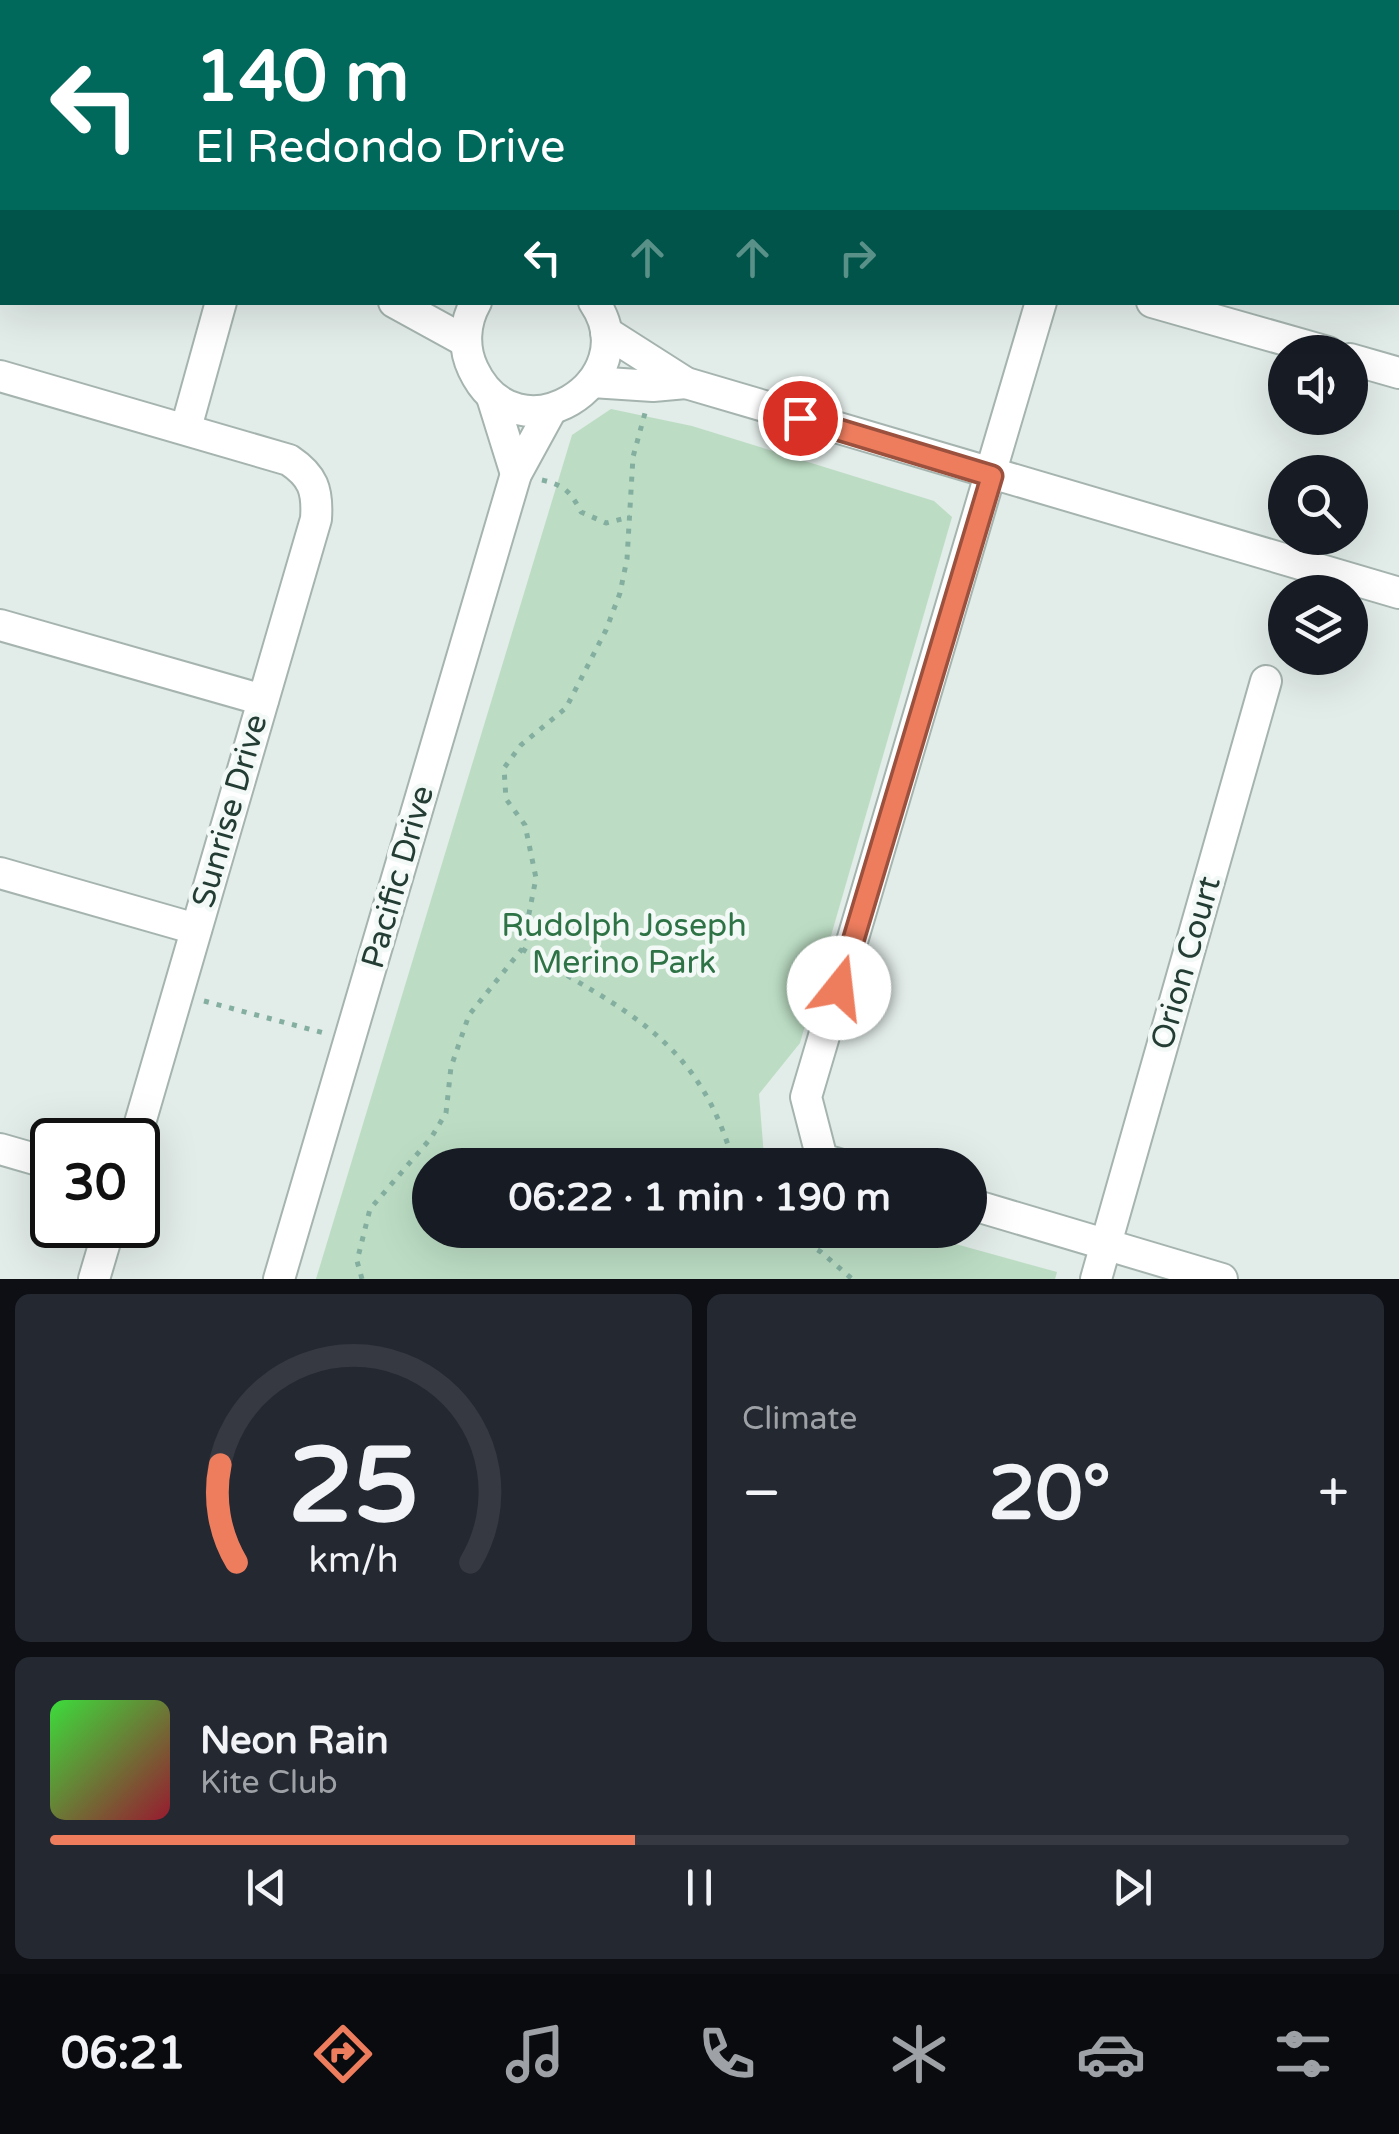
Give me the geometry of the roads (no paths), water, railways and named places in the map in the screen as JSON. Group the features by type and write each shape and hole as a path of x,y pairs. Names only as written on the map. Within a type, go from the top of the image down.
{"street":[{"path":"0,376 186,428 220,305"},
{"path":"399,305 465,341"},
{"path":"475,305 465,341 478,378 492,398 516,474"},
{"path":"492,398 514,409 551,410 574,401 600,370 606,332 595,305"},
{"path":"826,1148 806,1097 1040,305"},
{"path":"1163,305 1268,335"},
{"path":"606,332 686,384 1399,593"},
{"path":"1368,364 1399,373"},
{"path":"592,382 686,384"},
{"name":"Pacific Drive","path":"279,1279 516,474 551,410"},
{"name":"Sunrise Drive","path":"140,1118 316,519 313,482 306,471 289,460 186,428"},
{"path":"0,625 263,700"},
{"name":"Orion Court","path":"1096,1279 1266,681"},
{"path":"0,873 196,929"},
{"path":"0,1149 30,1158"},
{"path":"987,1209 1222,1279"},
{"path":"94,1279 103,1248"}],"park label":[{"name":"Rudolph Joseph Merino Park","path":"624,944"}]}
